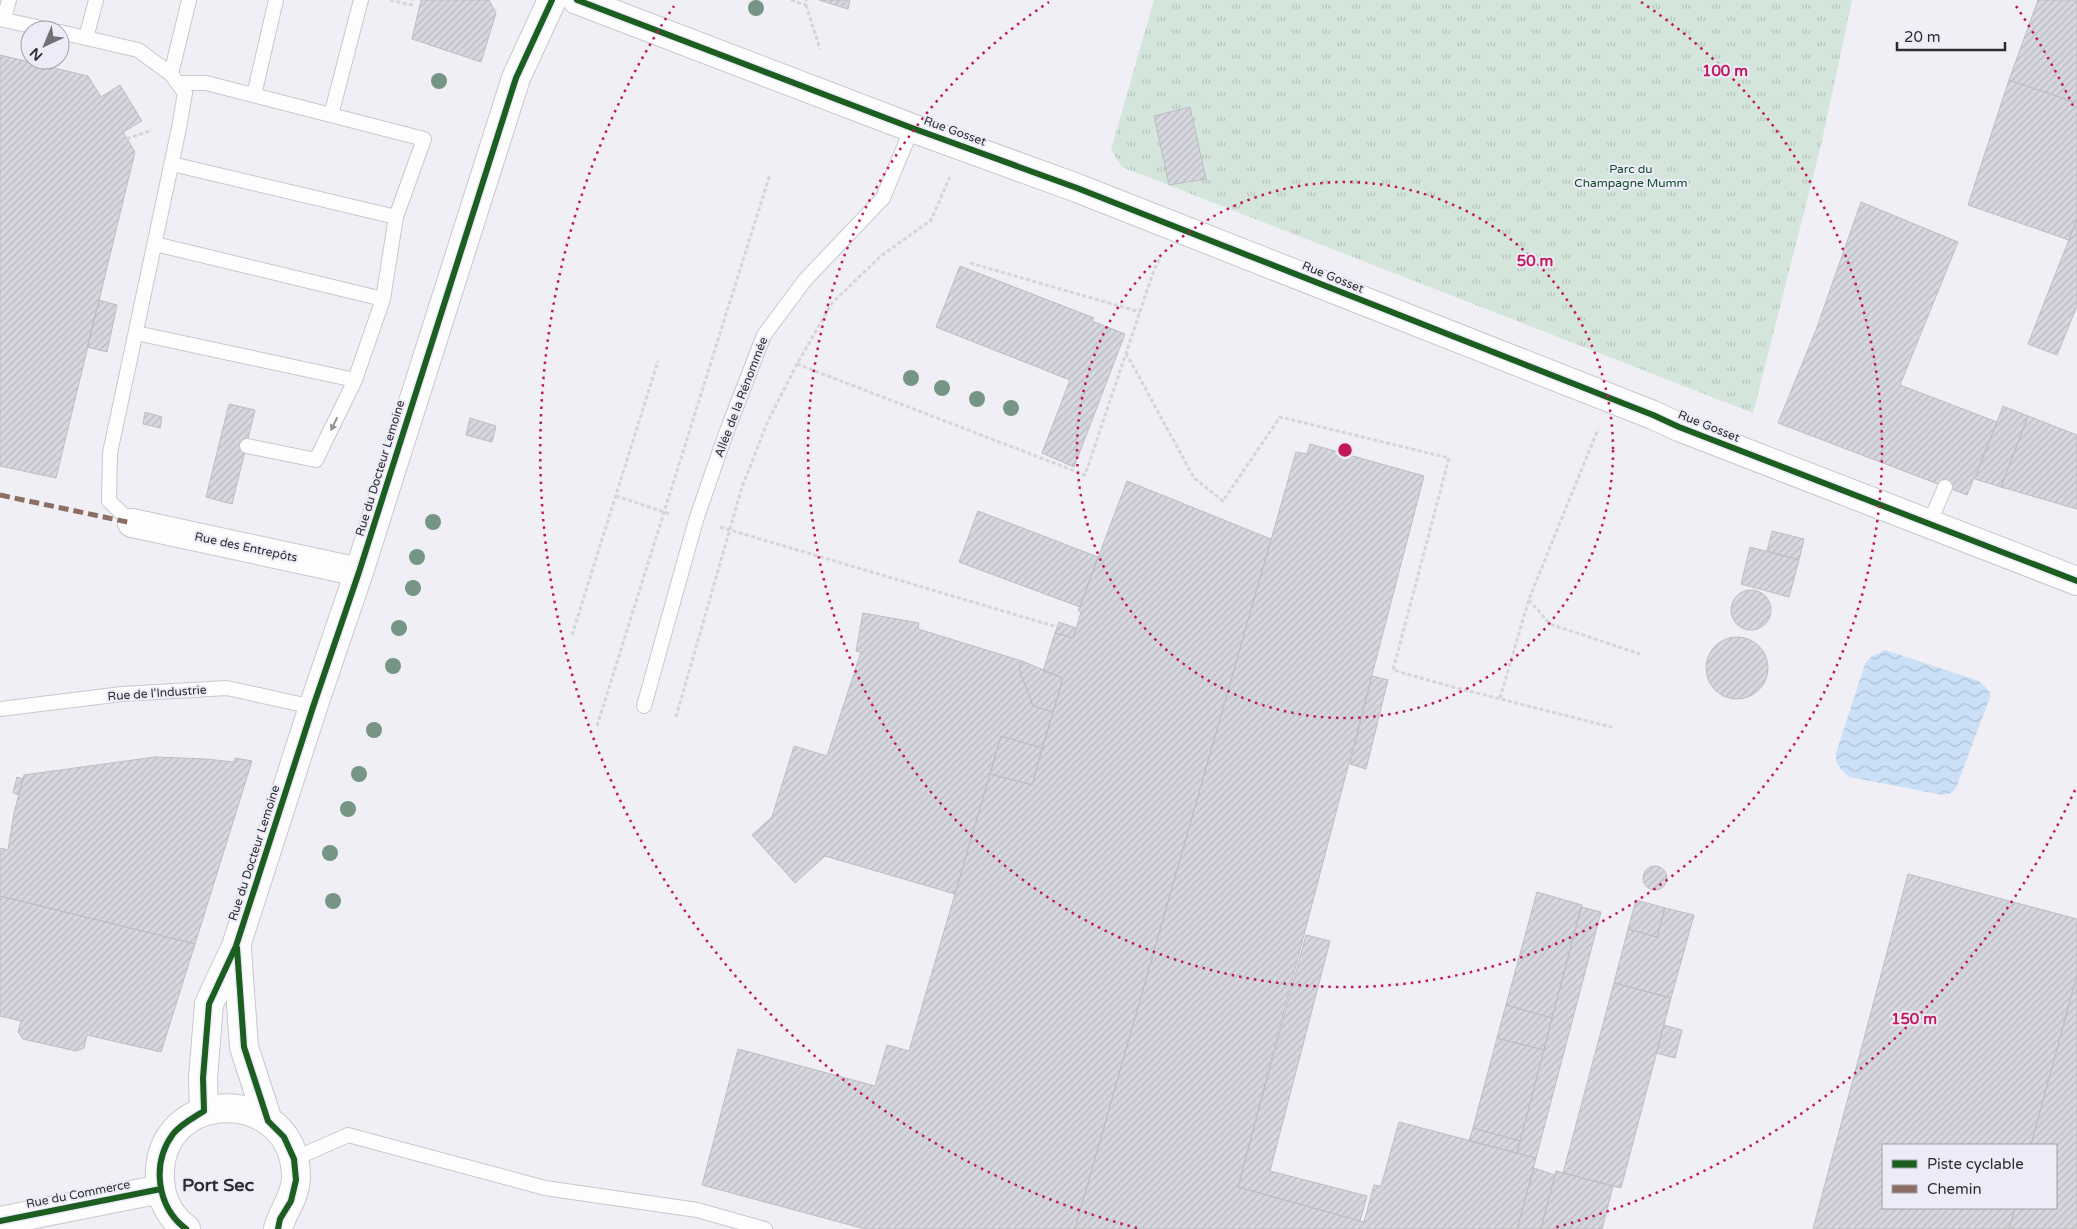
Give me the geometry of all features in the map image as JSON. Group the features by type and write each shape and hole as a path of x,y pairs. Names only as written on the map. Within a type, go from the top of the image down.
{"street":[{"name":"Rue du Docteur Lemoine","path":"204,1111 202,1078 209,1004 236,946 313,707 359,572 516,78 552,0"},
{"name":"Rue Gosset","path":"578,0 912,128 1176,226 1610,398 1678,427 2077,581"},
{"name":"Rue des Entrepôts","path":"132,522 359,572"},
{"path":"236,946 244,1048 268,1121"},
{"path":"186,1229 178,1223 167,1207 160,1189 160,1170 164,1150 173,1134 188,1120 204,1111 226,1107 249,1110 268,1121 284,1137 294,1159 296,1180 291,1200 276,1226"},
{"name":"Rue du Commerce","path":"0,1221 160,1189"}],"lane":[{"path":"9,0 2,19 20,23"},
{"path":"86,38 96,0"},
{"path":"174,78 189,0"},
{"path":"254,96 276,0"},
{"path":"331,115 361,0"},
{"path":"70,34 138,50 174,78 184,93 172,164 110,453 109,500 132,522"},
{"path":"174,78 206,84 424,139 396,217 384,299 355,380 316,460 247,446"},
{"name":"Allée de la Rénommée","path":"644,706 696,520 725,436 764,335 805,280 883,198 912,128"},
{"path":"172,164 396,217"},
{"path":"155,244 384,299"},
{"path":"136,333 355,380"},
{"path":"1928,524 1946,487"},
{"name":"Rue de l'Industrie","path":"0,709 122,694 227,688 313,707"},
{"path":"294,1159 348,1135 545,1188 697,1210 765,1229"}],"path":[{"path":"390,0 411,5 412,0"},
{"path":"791,0 806,5"},
{"path":"806,0 820,49"},
{"path":"676,717 742,486 767,423 797,364 832,303 881,256 931,220 961,146"},
{"path":"597,726 770,174"},
{"path":"797,364 1085,475 1154,270 1176,226"},
{"path":"970,263 1140,312"},
{"path":"1126,354 1194,478 1223,501 1280,417 1449,458 1393,670 1614,728"},
{"path":"572,635 658,361"},
{"path":"1500,698 1529,599 1610,398"},
{"path":"616,496 663,513 696,520 1057,628"},
{"path":"1529,599 1550,624 1640,654"}],"green space":[{"name":"Parc du Champagne Mumm","path":"1154,0 1852,0 1822,141 1753,413 1122,167 1111,150"}],"water":[{"path":"1885,650 1979,681 1989,691 1990,697 1956,788 1951,793 1943,795 1850,777 1841,770 1838,764 1836,753 1865,664 1871,657"}],"building":[{"path":"421,0 489,0 496,13 481,62 412,39"},
{"path":"819,0 850,0 848,9"},
{"path":"2038,0 2077,0 2077,103 2009,80"},
{"path":"0,55 20,60 20,70 63,70 88,76 101,97 120,85 142,121 123,132 135,152 56,478 0,466"},
{"path":"2009,80 2077,103 2077,219 2069,240 1968,205"},
{"path":"1190,107 1206,179 1169,185 1154,116"},
{"path":"1861,202 1958,242 1900,385 1997,422 1967,495 1778,423 1816,330"},
{"path":"2077,219 2077,306 2057,355 2028,344"},
{"path":"960,266 1094,318 1092,321 1125,334 1074,467 1042,453 1070,380 936,327"},
{"path":"99,300 117,305 107,352 87,347"},
{"path":"229,404 255,410 232,504 206,497"},
{"path":"2003,406 2028,416 2001,487 1975,479"},
{"path":"145,412 162,417 160,428 143,424"},
{"path":"2028,416 2077,435 2077,509 2001,487"},
{"path":"470,418 496,426 492,442 466,435"},
{"path":"1310,444 1424,476 1238,1187 1364,1222 1374,1185 1381,1186 1399,1122 1536,1158 1517,1229 1075,1229 1296,452 1307,454"},
{"path":"1127,481 1271,539 1075,1229 865,1229 702,1185 738,1049 875,1086 887,1045 909,1051 990,774 1032,785 1063,678 1043,671 1055,633 1073,638 1081,612 1078,611"},
{"path":"978,511 1098,557 1080,607 959,562"},
{"path":"1772,531 1804,539 1799,560 1767,551"},
{"path":"1750,547 1799,560 1789,597 1741,584"},
{"path":"1751,590 1765,596 1771,610 1765,624 1751,630 1737,624 1731,610 1737,596"},
{"path":"863,613 919,623 918,629 1022,661 1019,669 1033,706 1053,712 1042,748 1001,736 955,894 825,856 795,883 752,835 772,817 794,746 827,756 861,652 856,651"},
{"path":"1059,622 1076,628 1073,638 1055,633"},
{"path":"1737,637 1754,642 1759,646 1763,651 1768,668 1763,685 1759,690 1754,694 1737,699 1720,694 1715,690 1711,685 1706,668 1711,651 1715,646 1720,642"},
{"path":"1022,661 1063,678 1053,712 1033,706 1019,669"},
{"path":"1372,676 1388,680 1366,769 1350,764"},
{"path":"1001,736 1042,748 1032,785 990,774"},
{"path":"155,757 234,762 235,758 252,761 195,944 0,896 0,848 8,850 14,813 24,775"},
{"path":"17,777 23,779 19,795 13,793"},
{"path":"1655,866 1663,870 1667,878 1663,886 1655,890 1647,886 1643,878 1647,870"},
{"path":"1908,874 2077,919 2077,975 2031,1144 1882,1144 1882,1209 2015,1209 2009,1229 1813,1229"},
{"path":"1537,892 1582,905 1552,1018 1506,1005"},
{"path":"0,896 195,944 161,1052 87,1035 84,1048 76,1051 23,1039 18,1032 21,1021 0,1016"},
{"path":"1636,900 1665,908 1657,937 1628,929"},
{"path":"1581,907 1601,912 1536,1158 1517,1153"},
{"path":"1665,908 1694,915 1671,998 1614,983 1628,929 1657,937"},
{"path":"1306,935 1330,941 1270,1171 1367,1196 1360,1221 1238,1187"},
{"path":"2077,975 2077,1229 2009,1229 2015,1209 2057,1209 2057,1144 2031,1144"},
{"path":"1614,983 1671,998 1621,1188 1563,1173"},
{"path":"1506,1005 1552,1018 1544,1050 1497,1038"},
{"path":"1664,1025 1682,1030 1675,1058 1656,1053"},
{"path":"1497,1038 1544,1050 1520,1141 1473,1128"},
{"path":"1473,1128 1520,1141 1517,1153 1469,1141"},
{"path":"1534,1168 1555,1175 1541,1229 1517,1229"},
{"path":"1556,1171 1613,1186 1602,1229 1541,1229"}],"marked path":[{"path":"0,495 132,523"}],"cycle path":[{"path":"186,1229 176,1220 163,1197 160,1184 162,1158 166,1146 176,1130 204,1111 203,1078 209,1004 236,946 313,707 359,572 516,78 552,0"},
{"path":"577,0 912,128 1077,188 1653,415 1679,427 2077,581"},
{"path":"237,948 244,1047 268,1121 284,1137 294,1159 296,1180 291,1201 280,1219 278,1229"},
{"path":"0,1221 161,1189"}],"district":[{"name":"Port Sec","path":"218,1185"}]}
